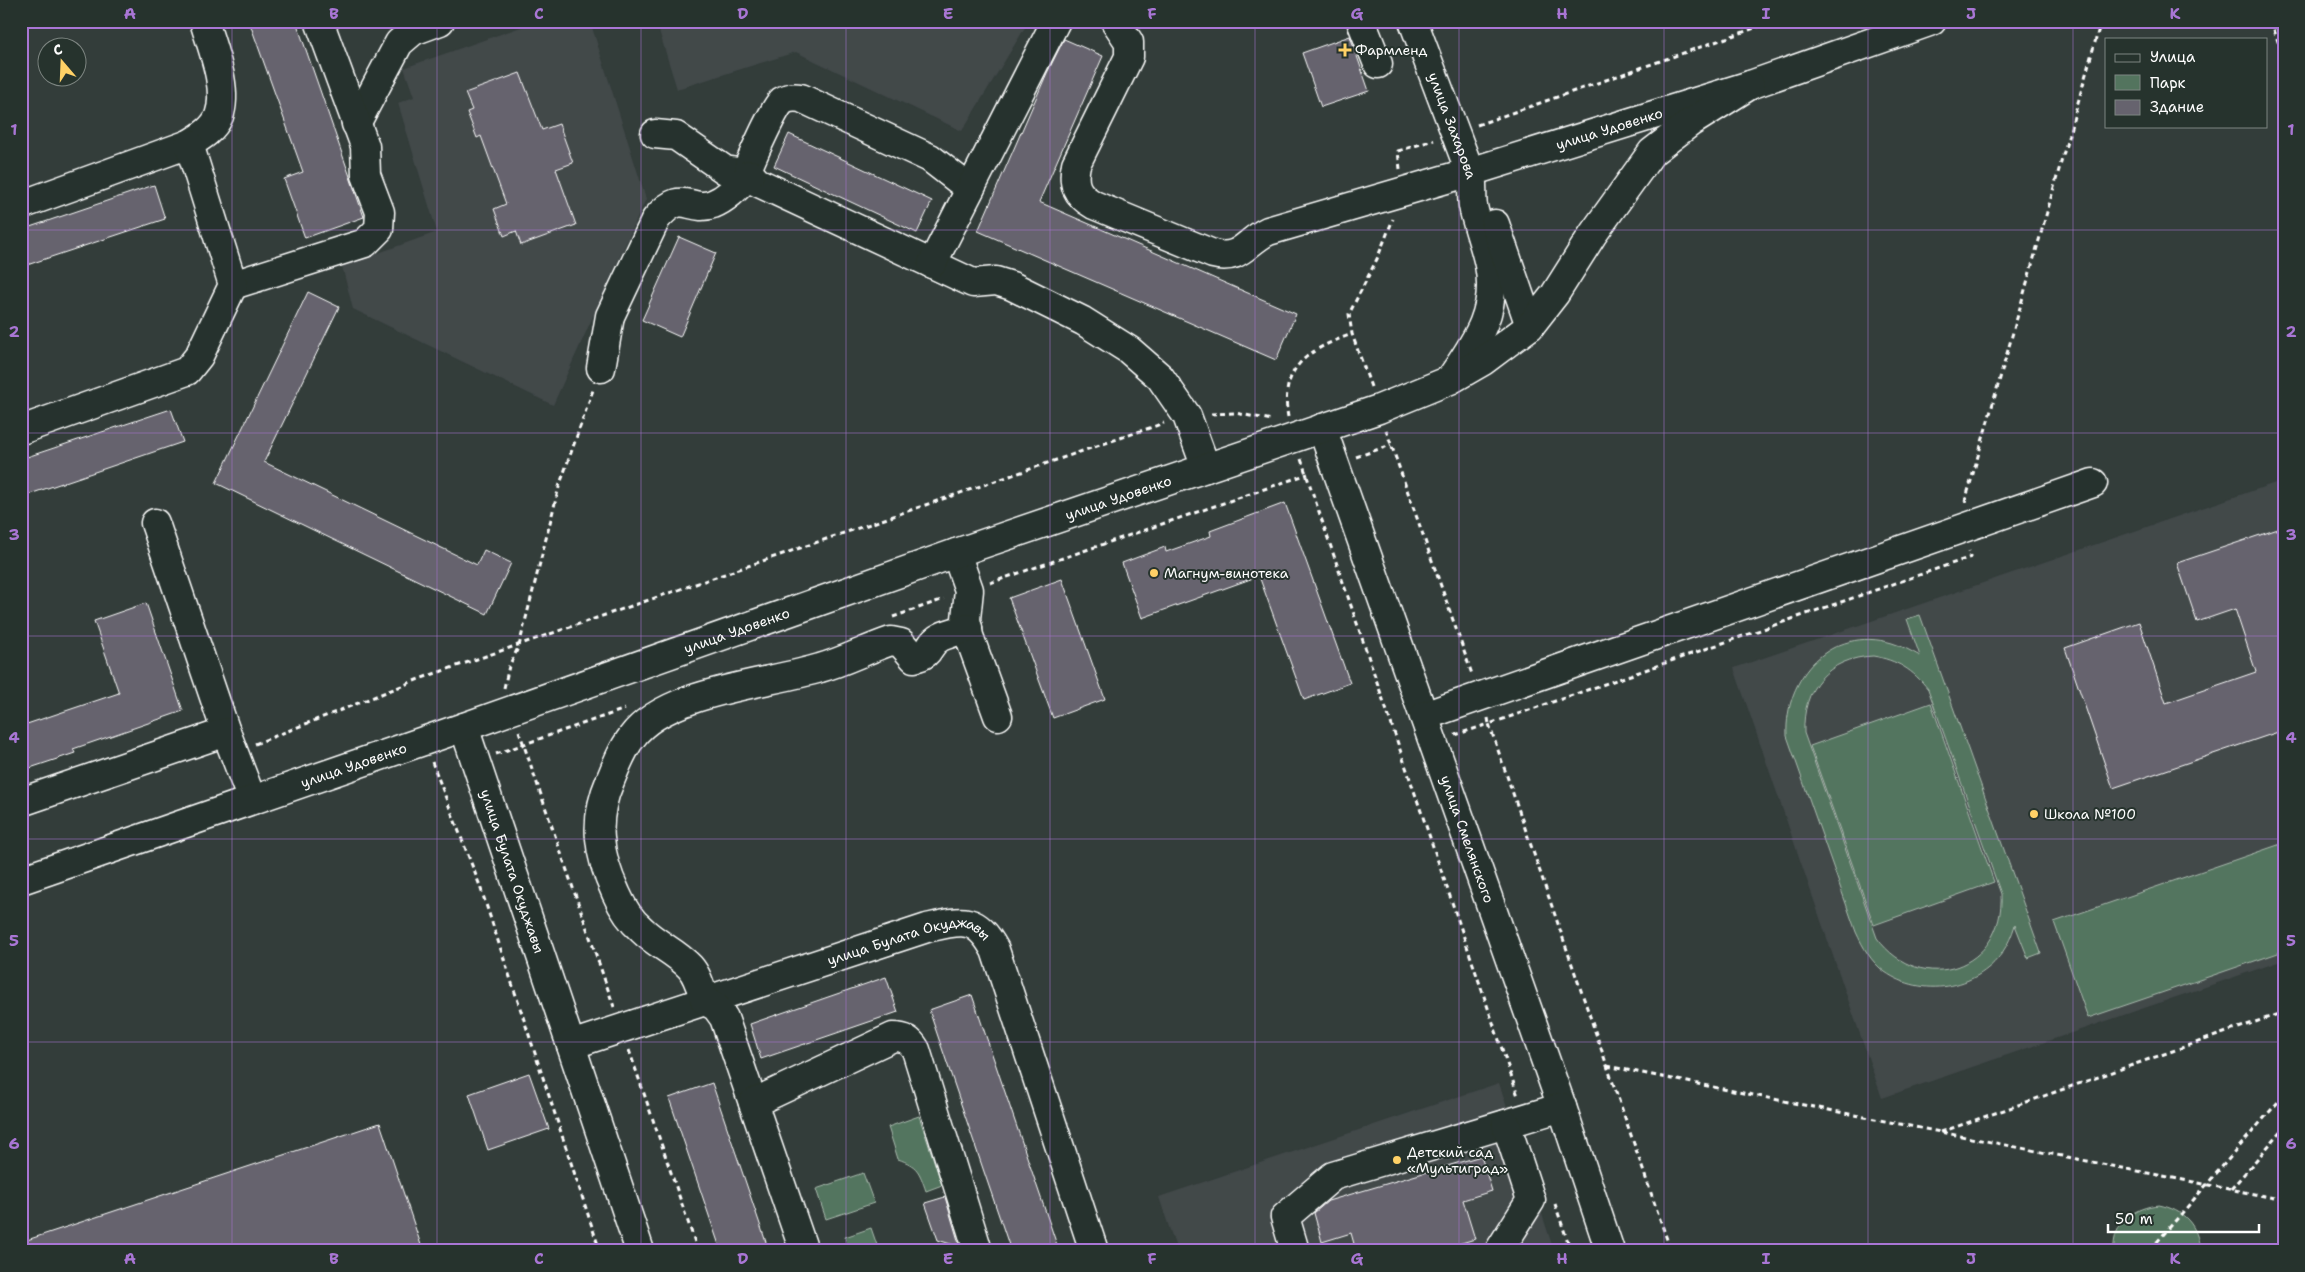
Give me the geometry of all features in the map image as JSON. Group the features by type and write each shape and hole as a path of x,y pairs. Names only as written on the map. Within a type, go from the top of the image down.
{"street":[{"path":"21,205 189,144 207,133 219,116 223,89 204,21"},
{"path":"233,284 365,243 379,229 380,212 366,175 365,146 319,21"},
{"path":"356,124 399,43 412,31 440,21"},
{"path":"932,264 1056,21"},
{"name":"улица Удовенко","path":"1114,21 1129,42 1129,57 1076,164 1073,177 1076,190 1083,199 1226,258 1238,254 1254,237 1268,231 1402,192 1472,186 1932,21"},
{"path":"1361,21 1378,64"},
{"name":"улица Захарова","path":"1413,21 1455,132 1472,186"},
{"name":"улица Удовенко","path":"21,880 464,727 956,553 1206,468 1292,431 1322,428 1379,409 1450,380 1483,361 1530,326 1555,294 1588,242 1652,152 1691,122 1750,85"},
{"path":"601,368 610,316 656,219 667,207 682,202 711,205 722,200 750,174 751,160 779,104 789,98 801,98 930,158 970,189"},
{"path":"655,134 676,136 725,170 750,174 757,182 973,283 996,282 1012,286 1083,321 1129,350 1160,377 1187,416 1206,468"},
{"path":"21,430 187,372 199,356 233,284 189,144"},
{"path":"1450,380 1475,342 1489,312 1491,285 1489,266 1472,186"},
{"path":"1472,186 1487,200 1530,326"},
{"path":"1489,312 1496,327 1508,342"},
{"name":"улица Смелянского","path":"1322,428 1562,1107 1610,1251"},
{"path":"1424,716 2094,483"},
{"path":"155,523 237,739 252,800"},
{"path":"956,553 969,590 966,609 968,628 998,716"},
{"path":"804,1251 724,1018 716,1007 705,1001 699,980 690,967 642,931 626,914 602,858 598,828 603,795 632,736 655,716 684,702 821,668 891,641 901,643 914,658 922,656 929,651 932,644 939,638 968,628"},
{"name":"улица Булата Окуджавы","path":"464,727 640,1251"},
{"path":"21,802 237,739"},
{"name":"улица Булата Окуджавы","path":"571,1045 927,928 950,923 973,924 986,933 995,950 1066,1172 1094,1251"},
{"path":"753,1103 884,1040 902,1037 911,1041 916,1050 978,1251"},
{"path":"1295,1251 1284,1217 1333,1176 1562,1107"},
{"path":"1499,1251 1531,1200 1516,1121"}],"path":[{"path":"1671,1251 1490,724 1352,334 1348,314 1376,260 1402,192 1398,152 1775,21"},
{"path":"1433,743 1971,557 1959,520 2101,21"},
{"path":"2271,21 2284,59"},
{"path":"1352,334 1314,350 1305,357 1295,369 1287,384 1285,402 1292,431 1516,1121"},
{"path":"237,739 419,679 1187,416 1235,413 1292,431"},
{"path":"886,619 1391,445"},
{"path":"475,761 626,709"},
{"path":"423,741 480,886 600,1251"},
{"path":"1940,1132 2284,1012"},
{"path":"1608,1066 2284,1200"},
{"path":"2155,1251 2157,1242 2284,1095"},
{"path":"2230,1190 2284,1128"},
{"path":"1553,1198 1571,1251"}],"shaded area":[{"path":"538,21 590,21 646,199 553,405 353,309 342,266 437,232 398,103 414,97 404,68"},
{"path":"656,21 1029,21 962,131 796,52 677,89"},
{"name":"Школа №100","path":"2284,480 2284,960 1882,1098 1734,668"},
{"name":"Детский сад «Мультиград»","path":"1499,1083 1554,1251 1177,1251 1159,1197"}],"green space":[{"path":"1920,615 2041,953 2028,958 2015,925 2004,950 1991,966 1963,982 1948,986 1931,987 1915,985 1900,980 1880,968 1868,954 1856,932 1787,736 1788,714 1794,694 1803,676 1816,661 1831,649 1849,642 1870,639 1896,644 1920,656 1907,619","holes":["1873,656 1890,660 1904,667 1928,689 2001,894 1999,920 1990,941 1975,957 1957,967 1937,970 1915,967 1895,956 1877,938 1804,733 1808,702 1813,689 1821,678 1831,669 1843,663 1857,658"]},
{"path":"1931,703 1994,882 1874,925 1810,746"},
{"path":"2284,843 2284,951 2088,1018 2054,922"},
{"path":"919,1116 942,1185 926,1191 917,1170 910,1164 898,1159 888,1127"},
{"path":"863,1173 874,1203 826,1219 816,1189"},
{"path":"2159,1205 2176,1211 2188,1220 2193,1226 2200,1251 2114,1251 2114,1241 2117,1232 2126,1218 2141,1209"},
{"path":"871,1228 879,1251 850,1251 845,1237"}],"building":[{"path":"249,21 296,21 364,217 305,238 284,179 303,172"},
{"path":"1350,36 1369,91 1321,107 1302,53"},
{"path":"1064,39 1103,56 1039,202 1296,314 1276,360 978,231 1047,73"},
{"path":"520,73 542,130 559,124 573,163 556,169 576,225 521,245 516,231 504,236 494,209 506,204 481,136 477,138 467,112 472,110 465,93"},
{"path":"789,134 932,201 917,233 774,166"},
{"path":"154,185 165,219 21,267 21,230"},
{"path":"679,237 716,253 680,337 642,320"},
{"path":"308,292 339,307 264,462 477,565 484,550 511,563 487,614 216,483"},
{"path":"171,409 183,442 21,497 21,459"},
{"path":"1285,503 1350,683 1304,700 1259,576 1142,618 1122,563 1165,547 1166,552 1211,536 1210,531"},
{"path":"2284,527 2284,730 2113,788 2065,648 2139,622 2166,703 2256,672 2235,609 2197,622 2177,563"},
{"path":"1062,579 1105,699 1053,718 1009,598"},
{"path":"146,603 183,711 73,749 75,753 21,771 21,726 119,693 94,621"},
{"path":"886,977 898,1012 761,1059 750,1024"},
{"path":"972,995 1059,1251 1011,1251 929,1010"},
{"path":"529,1073 549,1129 488,1150 469,1094"},
{"path":"712,1083 769,1251 721,1251 669,1098"},
{"path":"380,1123 423,1251 21,1251 21,1242"},
{"path":"1481,1156 1492,1191 1463,1200 1475,1239 1435,1251 1356,1251 1351,1233 1322,1242 1314,1213 1328,1201"},
{"path":"945,1197 960,1247 938,1240 925,1203"}],"place":[{"name":"Фармленд","path":"1345,50"},
{"name":"Магнум-винотека","path":"1154,573"},
{"name":"Школа №100","path":"2034,814"},
{"name":"Детский сад «Мультиград»","path":"1397,1160"}]}
